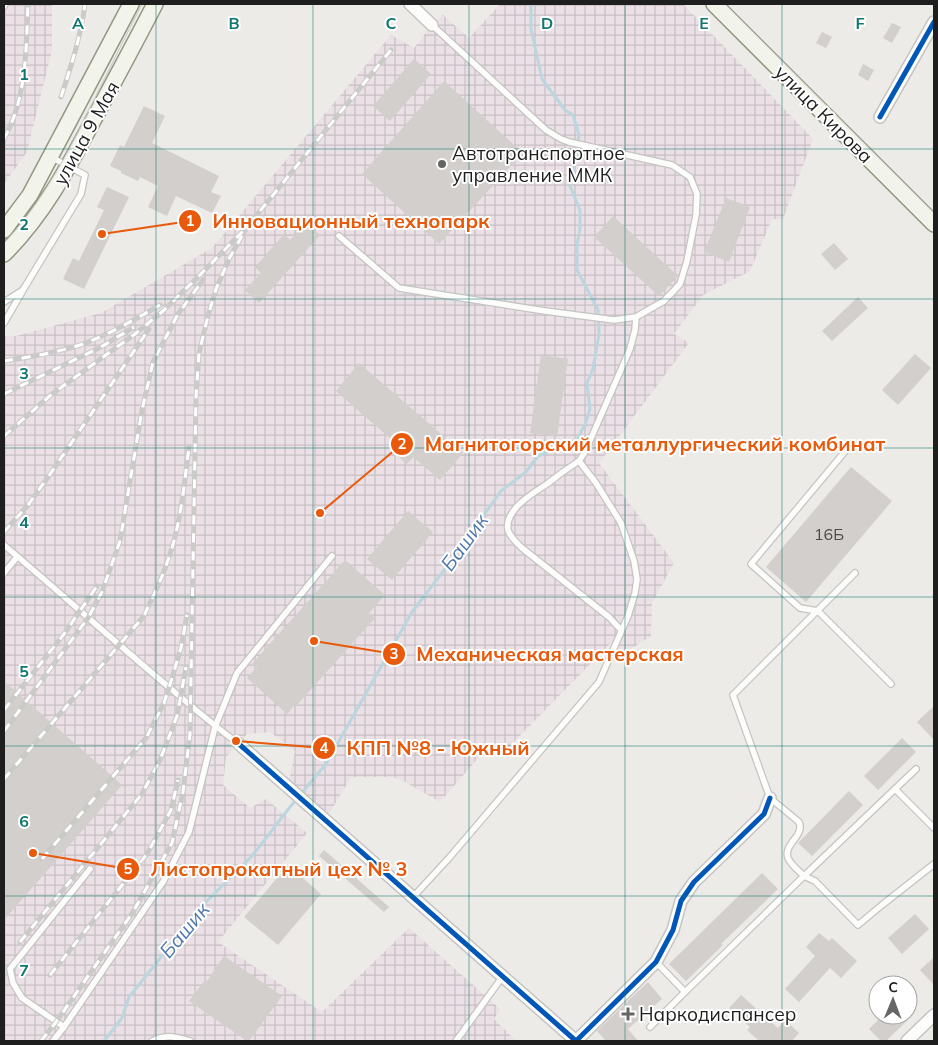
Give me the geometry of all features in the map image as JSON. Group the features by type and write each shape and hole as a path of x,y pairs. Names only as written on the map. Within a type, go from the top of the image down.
{"main road":[{"name":"улица 9 Мая","path":"4,230 30,195 131,4"},
{"name":"улица 9 Мая","path":"4,254 17,241 46,204 69,166 155,4"},
{"name":"улица Кирова","path":"714,4 934,224"}],"street":[{"path":"410,4 432,25"},
{"path":"880,117 934,22"},
{"path":"239,744 576,1041 656,962 673,930 681,901 694,882 764,814 770,798"},
{"path":"907,1041 934,1015"}],"lane":[{"path":"339,236 399,288 544,311 614,320 636,316 664,301 680,284 696,214 697,194 690,177 672,166 561,139 546,130 432,25"},
{"path":"4,323 81,194 85,175 50,157"},
{"path":"4,302 23,290"},
{"path":"621,630 609,617 522,548 512,538 508,529 509,518 525,499 579,461 585,452 630,350 636,316"},
{"path":"847,449 750,564 800,608 818,611 892,684"},
{"path":"413,897 473,830 599,682 628,616 637,579 634,561 621,523 596,483 579,461"},
{"path":"4,545 119,646 215,727 239,744"},
{"path":"52,1041 162,882 189,832 215,727 237,673 332,556"},
{"path":"4,573 17,557"},
{"path":"855,573 733,695 770,798 799,822 801,827 788,849 787,855 789,860 804,876 815,881 858,925 934,864"},
{"path":"650,1027 916,769"},
{"path":"894,789 934,828"},
{"path":"64,1026 22,998 13,983 10,969 90,869"},
{"path":"656,962 685,992"},
{"path":"456,1041 503,976"},
{"path":"152,1041 160,1037 174,1037 190,1041"}],"shaded area":[{"path":"4,4 52,4 52,50 27,152 4,184"},
{"path":"500,4 683,4 813,139 783,219 772,219 750,271 703,295 674,334 689,343 599,463 674,563 652,603 651,636 623,654 610,644 506,750 492,742 440,802 393,777 351,777 329,814 289,782 295,751 270,732 247,734 226,757 223,785 250,808 266,799 307,833 218,942 322,1012 409,928 500,1009 494,1019 516,1041 4,1041 4,336 16,336 101,313 212,248 391,35 414,48 432,25 443,15 469,38"}],"building":[{"path":"892,23 901,27 892,43 883,38"},
{"path":"822,32 832,37 826,48 816,43"},
{"path":"414,59 431,74 390,121 373,106"},
{"path":"863,64 874,70 868,81 858,75"},
{"name":"Автотранспортное управление ММК","path":"444,81 523,153 439,244 362,174"},
{"path":"144,106 165,116 152,143 219,176 211,192 221,196 212,213 176,196 167,216 148,207 158,186 140,177 138,181 110,166 120,145 124,147"},
{"path":"107,187 129,197 84,289 63,279 73,258 79,261 104,210 97,207"},
{"path":"726,198 750,207 729,262 704,252"},
{"path":"613,216 678,276 659,296 594,237"},
{"path":"306,223 320,235 259,303 245,290 261,273 255,267 284,234 290,240"},
{"path":"834,243 848,259 835,270 821,254"},
{"path":"858,297 868,308 832,341 822,331"},
{"path":"915,354 931,368 898,405 882,390"},
{"path":"541,355 568,359 557,437 530,433"},
{"path":"359,363 463,453 440,480 413,457 407,464 394,453 400,447 336,391"},
{"path":"851,467 892,501 806,602 766,567"},
{"path":"408,511 433,532 392,580 367,559"},
{"path":"345,560 385,595 369,613 375,618 287,714 247,678 257,667 252,664"},
{"path":"4,681 122,785 4,920"},
{"path":"934,706 934,740 917,722"},
{"path":"902,738 916,752 878,790 864,776"},
{"path":"849,791 863,805 812,856 798,843"},
{"path":"324,850 389,907 384,912 319,856"},
{"path":"288,865 321,894 278,945 244,917"},
{"path":"762,873 778,889 686,981 669,964"},
{"path":"915,914 929,929 902,954 888,938"},
{"path":"819,933 829,941 832,938 857,961 841,978 830,968 799,1002 785,989 815,956 806,947"},
{"path":"224,956 282,996 249,1041 189,1001 205,980 207,981"},
{"path":"934,957 934,985 920,970"},
{"name":"Наркодиспансер","path":"648,982 662,999 628,1029 638,1041 606,1041 597,1031"},
{"path":"741,995 778,1028 785,1020 799,1033 792,1041 759,1041 747,1030 750,1027 729,1008"},
{"path":"873,1025 903,1025 886,1041 881,1041 869,1029"}],"waterway":[{"name":"Башик","path":"104,1041 122,1018 129,997 203,905 252,856 326,764 412,612 501,491 526,472 538,456 577,440 586,422 590,409 587,383 593,369 599,334 598,310 577,270 580,210 570,186 579,135 573,115 565,110 542,79 531,29 531,4"}],"tram line":[{"path":"4,243 18,228 64,159 142,4"},
{"path":"725,4 934,213"}],"railway":[{"path":"4,139 12,123 21,90 26,56 28,4"},
{"path":"61,97 78,39 85,4"},
{"path":"4,436 52,394 135,334 163,311 197,278 247,227 391,50"},
{"path":"41,1041 133,912 172,843 183,792 190,734 196,397 199,353 216,289 230,257 247,227"},
{"path":"4,731 88,618 102,592 120,541 142,410 153,362 178,314 203,280"},
{"path":"4,361 52,353 80,345 111,332 160,305"},
{"path":"4,394 101,347 134,327"},
{"path":"4,532 28,505 46,480 149,329"},
{"path":"4,779 144,616 163,574 176,532 182,504 189,447"},
{"path":"4,710 64,634 97,586"},
{"path":"42,859 146,738 164,703 181,648 187,615"},
{"path":"20,942 142,794 160,760 177,716 186,667"},
{"path":"50,975 147,854 171,810 178,780"}],"cycle path":[{"path":"880,117 934,22"},
{"path":"239,744 576,1041"},
{"path":"576,1041 656,962 673,930 681,901 694,882 764,814 770,798"}],"place":[{"name":"Автотранспортное управление ММК","path":"442,164"},
{"name":"Инновационный технопарк","path":"102,234"},
{"name":"Магнитогорский металлургический комбинат","path":"320,513"},
{"name":"Механическая мастерская","path":"314,641"},
{"name":"КПП №8 - Южный","path":"236,741"},
{"name":"Листопрокатный цех № 3","path":"33,853"},
{"name":"Наркодиспансер","path":"628,1014"}]}
